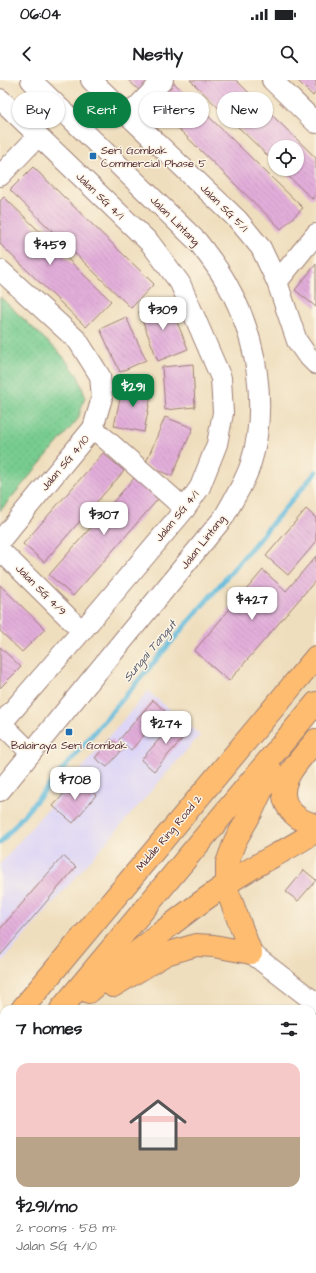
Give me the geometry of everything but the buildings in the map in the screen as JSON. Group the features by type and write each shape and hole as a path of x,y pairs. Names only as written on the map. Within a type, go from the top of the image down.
{"highway":[{"name":"Middle Ring Road 2","path":"25,1005 316,656"},
{"path":"64,1005 316,703"},
{"path":"316,740 288,775 283,792 284,802 291,812 304,822 316,825"},
{"path":"251,953 225,885 227,881 228,863 235,841 252,811 284,742"},
{"path":"73,1005 166,928 225,885 316,831"},
{"path":"83,1005 166,954 196,945 214,946 251,953"}],"street":[{"name":"Jalan Lintang","path":"0,791 224,517 250,466 256,438 258,414 258,381 251,343 238,306 228,284 215,264 198,242 31,80"},
{"name":"Jalan SG 5/1","path":"91,80 103,92"},
{"path":"131,113 163,80"},
{"path":"272,80 316,123"},
{"name":"Jalan SG 4/1","path":"0,99 150,243 180,283 221,378 223,413 217,444 200,487 184,509 82,631 0,723"},
{"name":"Jalan SG 5/1","path":"131,119 238,220 261,248 277,282 297,341 316,364"},
{"path":"0,176 38,136"},
{"path":"277,282 316,234"},
{"name":"Jalan SG 4/10","path":"0,270 78,340 100,376 102,398 93,428 0,541"},
{"path":"93,428 184,509"},
{"name":"Jalan SG 4/9","path":"0,550 82,631"},
{"path":"0,723 31,753"},
{"path":"251,953 316,1003"}],"shaded area":[{"path":"148,691 200,735 0,964 0,864"}],"green space":[{"path":"0,297 61,354 78,376 85,396 78,419 0,511"}],"waterway":[{"name":"Sungai Tangut","path":"0,843 316,472"}],"place":[{"name":"Seri Gombak Commercial Phase 5","path":"93,156"},
{"name":"Balairaya Seri Gombak","path":"69,732"}]}
